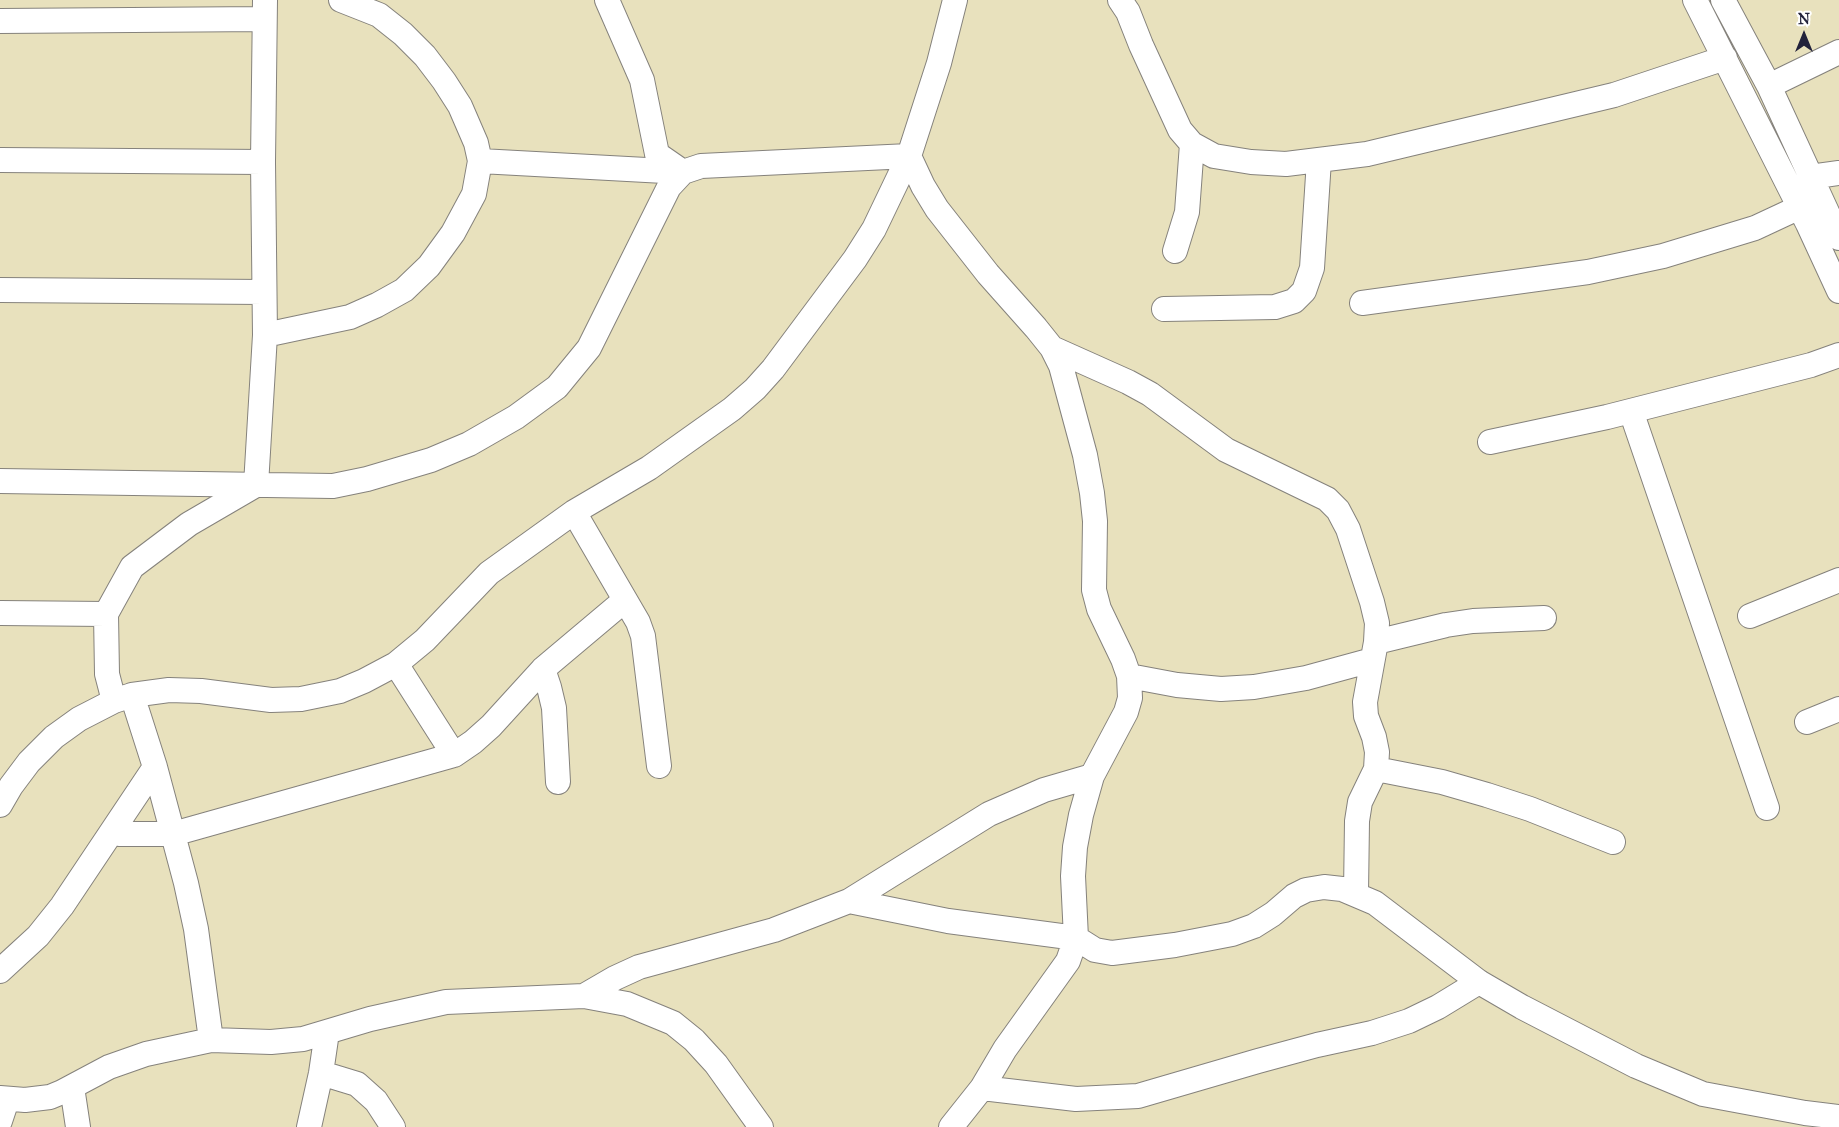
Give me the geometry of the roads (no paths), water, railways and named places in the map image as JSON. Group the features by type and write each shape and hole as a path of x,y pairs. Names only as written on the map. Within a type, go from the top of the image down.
{"street":[{"path":"265,334 350,317 404,290 429,266 456,227 474,194 480,161 476,143 463,112 444,81 425,56 403,34 379,15 341,0"},
{"path":"607,0 642,80 657,154 683,172"},
{"path":"0,805 10,786 29,762 54,738 79,719 123,698 169,690 201,691 271,700 301,698 340,690 364,682 396,664 425,640 489,573 574,512 649,468 711,425 755,389 773,369 855,259 874,229 909,156 939,63 955,0"},
{"path":"1120,0 1128,12 1140,45 1180,130 1192,144 1214,156 1251,162 1286,164 1367,154 1614,95 1725,58"},
{"path":"1695,0 1800,207 1839,291"},
{"path":"1724,0 1768,86 1839,238"},
{"path":"0,22 265,10 263,162 265,334 256,485"},
{"path":"1768,86 1839,52"},
{"path":"1174,251 1187,212 1192,144"},
{"path":"480,161 683,172 701,166 909,156"},
{"path":"909,156 923,186 942,216 983,268 1052,348 1061,366 1085,455 1092,493 1096,521 1094,590 1099,609 1129,676 1130,698 1126,712 1092,776 1081,815 1075,847 1073,876 1076,938 1068,961 1005,1049 982,1088 951,1127"},
{"path":"0,160 263,162"},
{"path":"1164,310 1275,307 1294,302 1304,291 1312,268 1319,160"},
{"path":"0,481 333,486 367,479 432,460 469,444 516,417 557,387 589,348 669,187 683,172"},
{"path":"1810,177 1839,173"},
{"path":"1362,303 1588,272 1663,256 1755,228 1800,207"},
{"path":"0,290 264,292"},
{"path":"1052,348 1142,390 1226,450 1327,499 1338,510 1348,528 1377,623 1365,702 1366,716 1374,737 1377,752 1376,769 1360,802 1357,821 1356,893"},
{"path":"1490,442 1632,411 1811,365 1839,355"},
{"path":"1632,411 1766,808"},
{"path":"211,1040 196,929 155,767 123,698 107,674 106,614 132,567 189,524 256,485"},
{"path":"574,512 626,600 643,636 660,766"},
{"path":"1750,616 1839,580"},
{"path":"112,832 120,834 173,834 454,755 491,726 543,669 626,600"},
{"path":"0,613 106,614"},
{"path":"1129,676 1176,685 1221,690 1254,687 1306,678 1446,625 1473,621 1544,618"},
{"path":"396,664 454,755"},
{"path":"543,669 554,708 558,782"},
{"path":"1807,722 1839,709"},
{"path":"0,971 38,936 62,906 155,767"},
{"path":"1376,769 1442,782 1487,795 1530,809 1613,842"},
{"path":"584,996 639,967 774,930 849,901 989,814 1044,790 1092,776"},
{"path":"849,901 948,920 1076,938 1095,950 1112,953 1175,945 1232,934 1254,926 1273,914 1294,896 1306,890 1342,889 1356,893 1375,903 1479,982 1522,1007 1636,1066 1703,1094 1804,1113 1839,1116"},
{"path":"982,1088 1076,1099 1138,1096 1266,1059 1372,1033 1409,1021 1438,1007 1479,982"},
{"path":"2,1106 25,1100 50,1097 109,1067 146,1054 211,1040 271,1042 303,1039 370,1019 446,1002 584,996 627,1004 673,1023 694,1040 716,1064 761,1127"},
{"path":"309,1127 321,1073 326,1032"},
{"path":"321,1073 357,1084 376,1101 393,1127"},
{"path":"72,1087 78,1127"}]}
